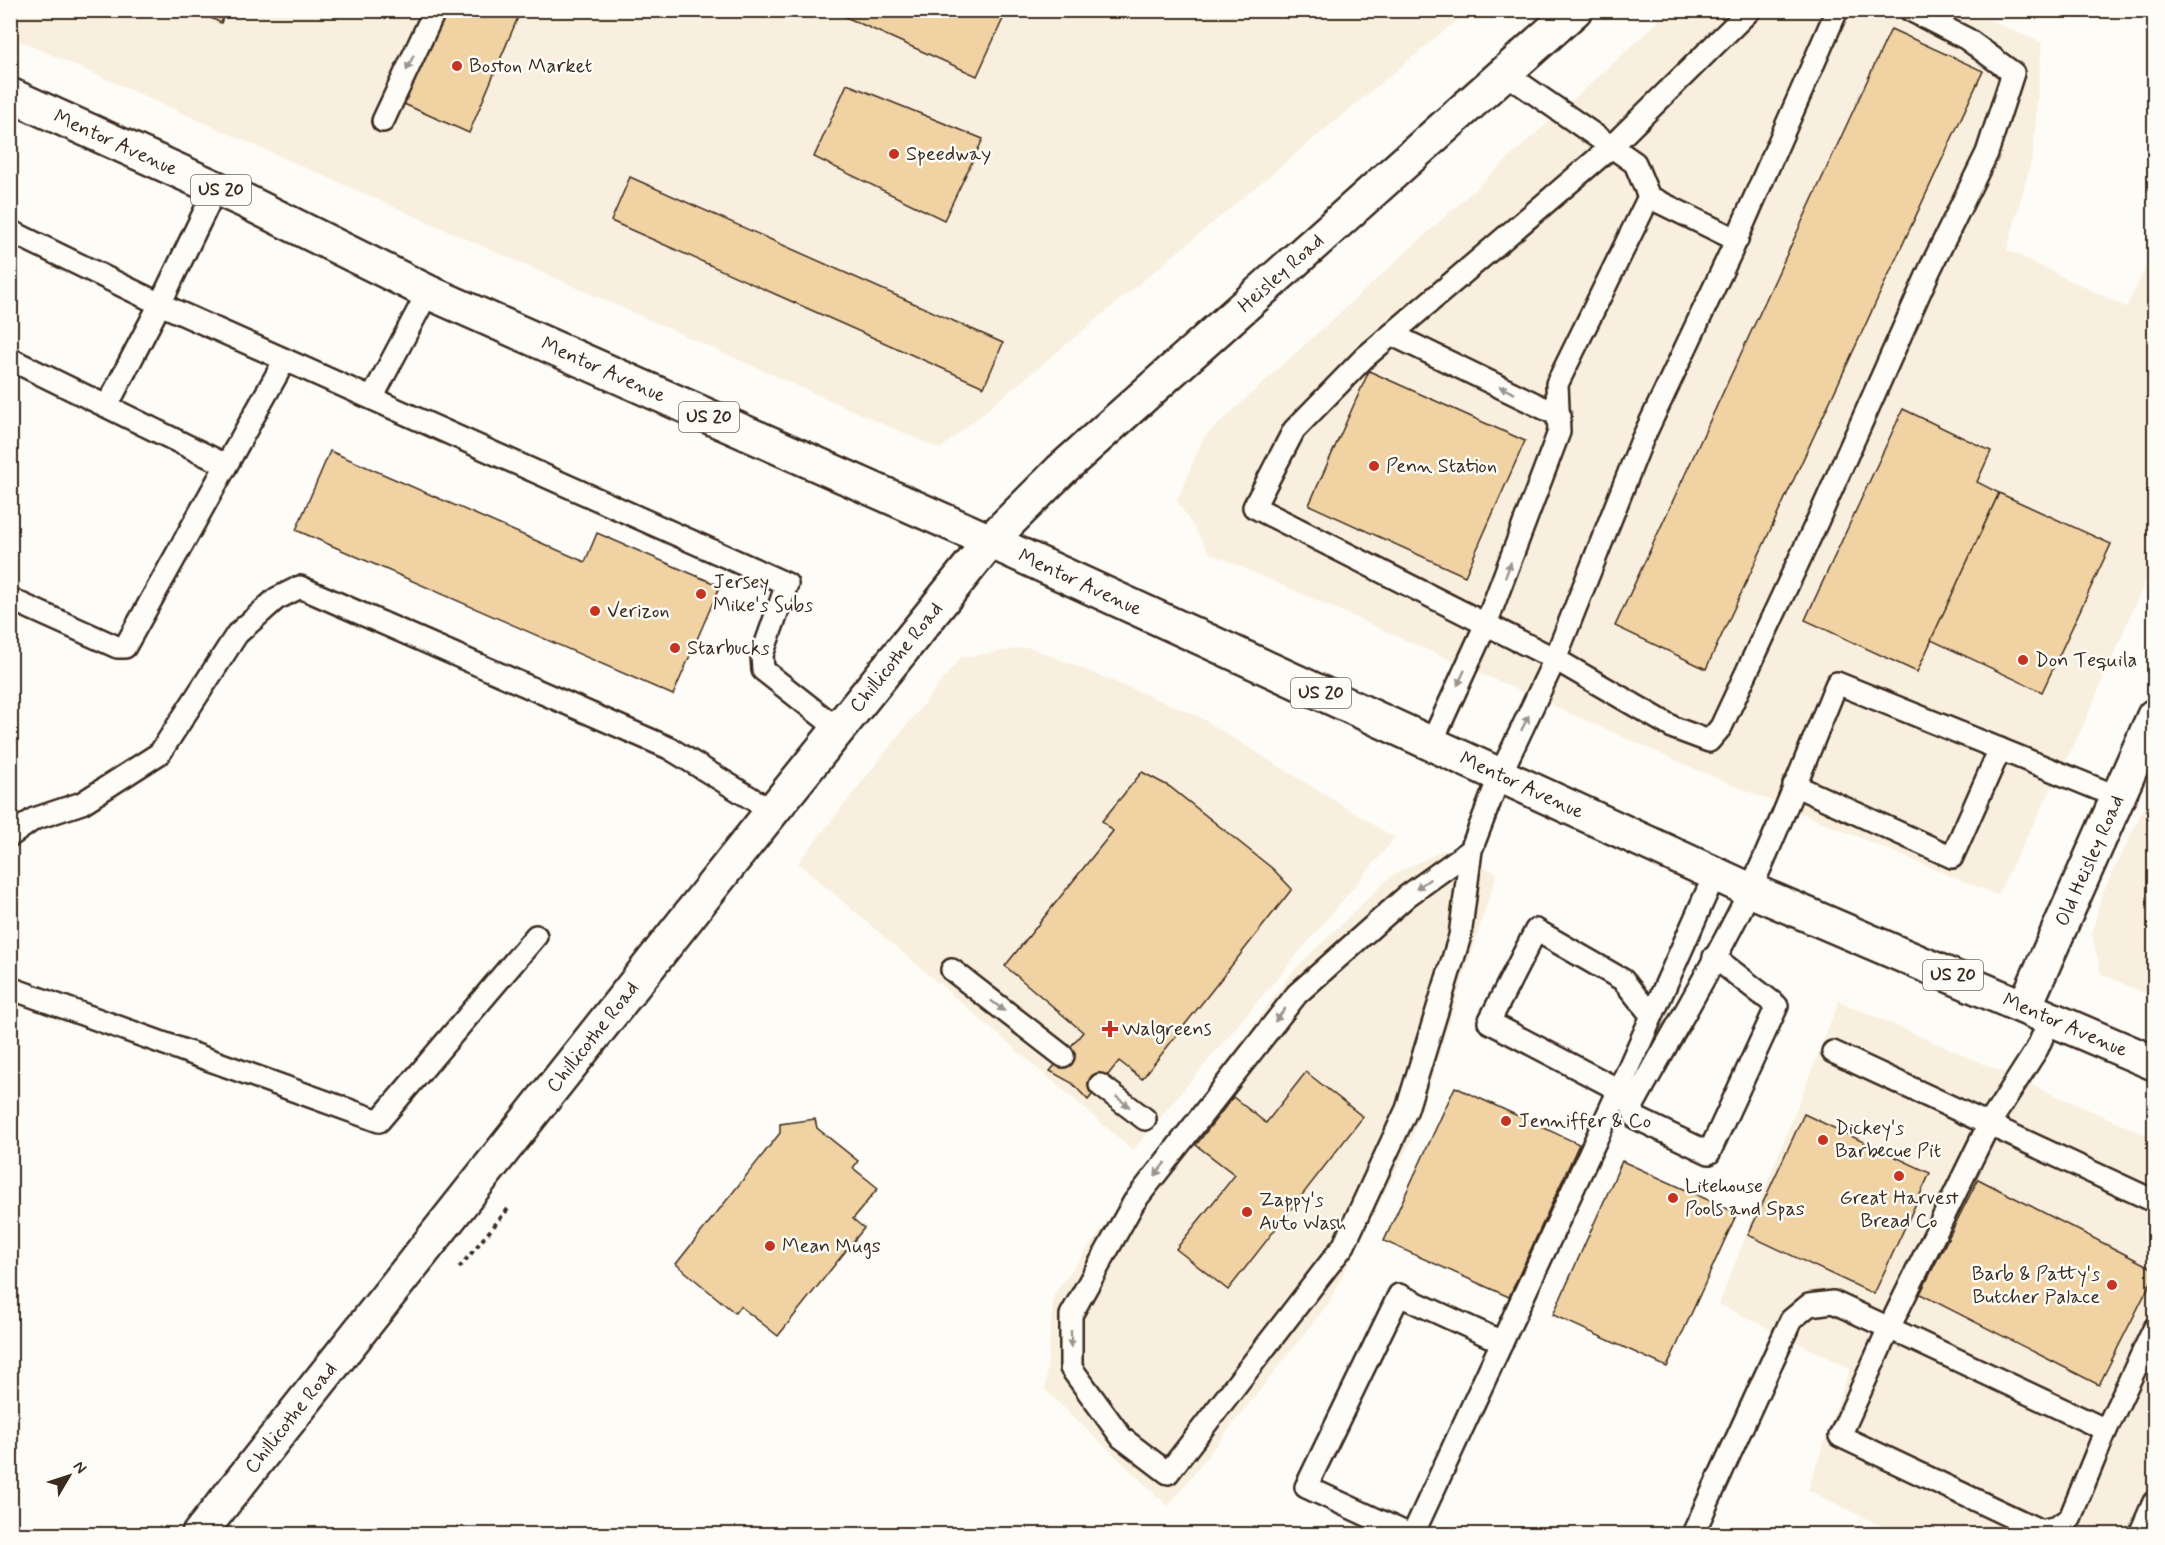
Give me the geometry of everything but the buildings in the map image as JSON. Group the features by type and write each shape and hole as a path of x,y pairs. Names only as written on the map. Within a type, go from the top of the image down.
{"street":[{"name":"Heisley Road","path":"990,541 1061,470 1575,10"},
{"name":"Mentor Avenue","path":"10,95 216,188 428,292 990,541 1750,890 2038,1011 2154,1063"},
{"name":"Chillicothe Road","path":"199,1534 772,811 990,541"},
{"name":"Old Heisley Road","path":"2038,1011 2118,797 2154,716"}],"lane":[{"path":"383,121 435,10"},
{"path":"1750,10 1611,147 1364,358 1294,430 1254,507 1556,659 1674,728 1708,741 1721,727 1817,522 1930,268 1987,153 2013,74 1967,39 1910,10"},
{"path":"1471,850 1407,896 1297,994 1134,1202 1071,1315 1071,1368 1122,1438 1168,1473 1344,1245 1407,1109 1460,936 1471,850 1500,775 1556,659 1642,440 1737,240 1837,10"},
{"path":"1505,74 1635,164 1649,197 1737,240"},
{"path":"107,406 216,188"},
{"path":"1431,744 1486,624 1559,432 1557,384 1649,197"},
{"path":"10,231 160,304 787,584 762,655 763,670 838,729"},
{"path":"372,398 428,292"},
{"path":"1393,335 1560,416"},
{"path":"10,359 226,465"},
{"path":"10,599 117,647 125,647 285,360"},
{"path":"10,836 34,819 82,803 160,753 237,634 276,599 300,586 669,748 772,811"},
{"path":"1714,957 1778,1006 1709,1152 1636,1118 1632,1107 1750,890 1837,683 2118,797"},
{"path":"1794,786 1952,857 2000,750"},
{"path":"1413,1534 1619,1090 1715,874"},
{"path":"1619,1090 1489,1022 1536,930 1623,980 1652,1016"},
{"path":"10,987 379,1121 536,936"},
{"path":"952,969 1063,1056"},
{"path":"2038,1011 2037,1049 1989,1124 1889,1328 1840,1436 2041,1531 2057,1527 2070,1518 2106,1430 2154,1329"},
{"path":"1833,1052 2154,1201"},
{"path":"1100,1085 1145,1119"},
{"path":"1408,1534 1306,1487 1399,1295 1502,1342"},
{"path":"1693,1534 1791,1320 1809,1305 1833,1302 2106,1430"},
{"path":"2140,1534 2154,1502"}],"shaded area":[{"path":"11,10 1468,11 940,449 11,37"},
{"path":"1670,11 1969,11 2042,43 2033,155 2007,250 2126,307 2154,252 2154,561 2081,731 1997,895 1702,772 1210,553 1177,501 1204,437"},
{"path":"1029,647 1196,715 1395,838 1133,1150 798,863 960,658"},
{"path":"2154,788 2154,997 2101,974 2092,934 2102,894"},
{"path":"1443,850 1497,873 1411,1141 1328,1304 1168,1506 1045,1390 1054,1294 1294,970 1391,876"},
{"path":"1839,1001 2154,1138 2154,1534 1898,1534 1808,1490 1850,1368 1719,1304"}],"place":[{"name":"Boston Market","path":"457,66"},
{"name":"Speedway","path":"894,154"},
{"name":"Penn Station","path":"1374,466"},
{"name":"Jersey Mike's Subs","path":"701,594"},
{"name":"Verizon","path":"595,611"},
{"name":"Starbucks","path":"675,648"},
{"name":"Don Tequila","path":"2023,660"},
{"name":"Walgreens","path":"1110,1029"},
{"name":"Jenniffer & Co","path":"1506,1121"},
{"name":"Dickey's Barbecue Pit","path":"1823,1140"},
{"name":"Great Harvest Bread Co","path":"1899,1176"},
{"name":"Litehouse Pools and Spas","path":"1673,1198"},
{"name":"Zappy's Auto Wash","path":"1247,1212"},
{"name":"Mean Mugs","path":"770,1246"},
{"name":"Barb & Patty's Butcher Palace","path":"2112,1285"}]}
